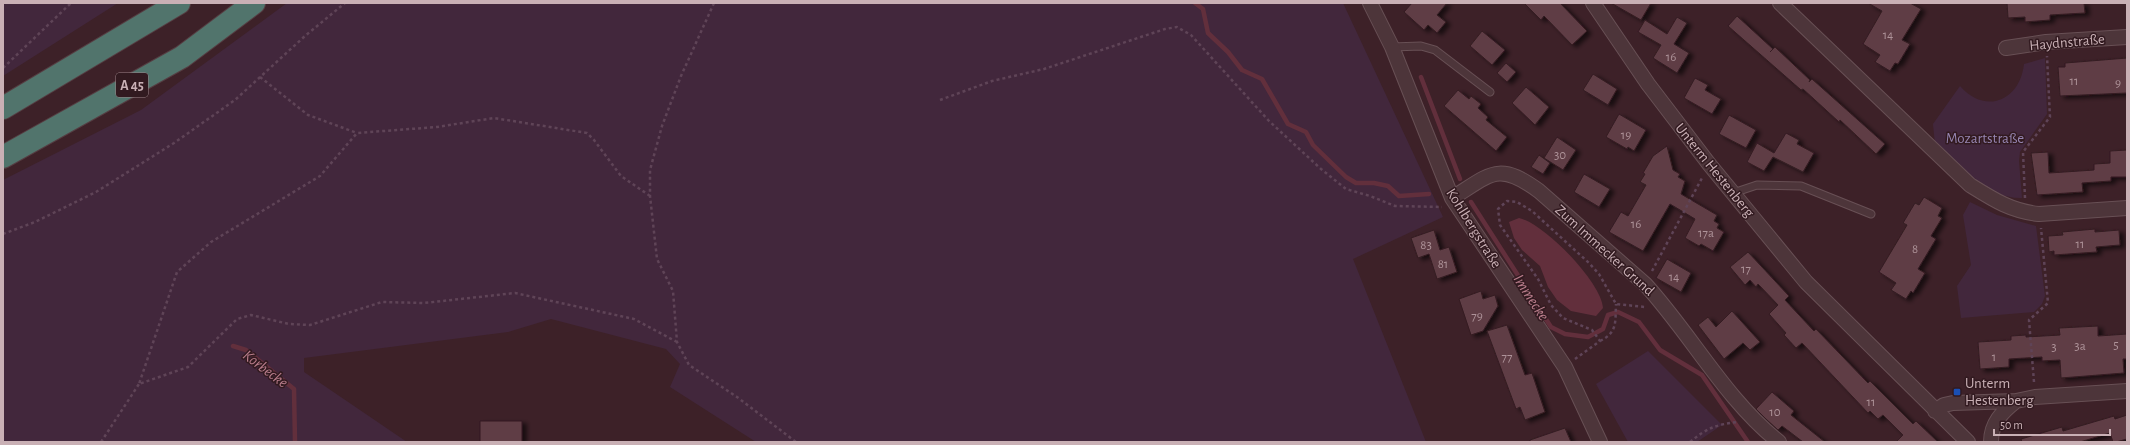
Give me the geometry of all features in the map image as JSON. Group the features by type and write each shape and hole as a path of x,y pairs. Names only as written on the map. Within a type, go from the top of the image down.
{"highway":[{"path":"3,108 179,3"},
{"name":"A 45","path":"3,157 182,57 254,3"}],"street":[{"name":"Kohlbergstraße","path":"1370,3 1392,47 1455,203 1565,367 1600,442"},
{"name":"Unterm Hestenberg","path":"1593,3 1648,84 1709,164 1806,282 1968,442"},
{"path":"1780,3 1970,185 2003,205 2033,213 2127,208"},
{"name":"Haydnstraße","path":"2006,48 2046,42 2127,37"},
{"name":"Zum Immecker Grund","path":"1455,203 1491,175 1500,172 1508,173 1525,180 1645,284 1752,418 1779,442"},
{"path":"1935,411 1944,405 1953,403 2016,401 2035,397 2127,391"},
{"path":"1991,442 1991,434 1996,420 2016,401"}],"lane":[{"path":"1392,47 1422,46 1435,50 1490,92"},
{"path":"1733,193 1757,185 1801,186 1871,214"}],"path":[{"path":"3,68 71,3"},
{"path":"3,234 35,222 96,192 174,142 235,100 305,36 345,3"},
{"path":"714,3 681,76 662,126 650,170 650,196 657,259 673,291 677,342 689,365 737,397 796,442"},
{"path":"940,100 992,81 1044,69 1165,29 1177,27 1191,35 1269,121 1321,169 1346,189 1370,196 1395,206 1455,203"},
{"path":"2035,397 2029,320 2048,303 2023,152 2050,117 2046,42"},
{"path":"260,77 308,115 357,133 437,127 494,118 587,133 621,176 650,196"},
{"path":"101,442 139,384 177,272 211,242 320,176 357,133"},
{"path":"1645,284 1709,164"},
{"path":"1565,367 1600,341 1610,336 1615,327 1616,304 1594,268 1532,211 1517,202 1507,201 1498,209 1500,225 1538,279 1551,305 1563,318 1592,330 1600,341"},
{"path":"139,384 188,367 237,319 251,315 289,324 310,325 382,302 424,303 515,293 634,319 677,342"},
{"path":"1616,304 1647,307 1660,301"},
{"path":"1690,442 1705,430 1717,424 1739,422"}],"green space":[{"path":"3,3 118,3 3,76"},
{"path":"287,3 1343,3 1443,217 1353,259 1426,442 756,442 670,387 680,364 666,349 551,319 508,332 304,358 304,372 407,442 3,442 3,180 141,110"},
{"name":"Mozartstraße","path":"2045,58 2047,114 2020,152 2019,161 2022,198 2009,197 1985,187 1974,180 1953,162 1935,144 1933,124 1960,86 1970,95 1980,100 1990,102 2000,100 2009,95 2016,87 2021,77 2024,64"},
{"path":"1970,202 1997,215 2036,226 2045,296 2042,304 2034,312 1961,318 1957,286 1971,265 1963,215"},
{"path":"1648,351 1722,425 1697,442 1628,442 1596,384"}],"shaded area":[{"path":"1519,218 1530,222 1543,231 1583,270 1600,297 1603,308 1596,316 1571,311 1557,300 1548,287 1540,266 1522,250 1514,238 1509,222"}],"building":[{"path":"1412,3 1447,3 1437,15 1446,22 1437,33 1428,25 1424,30 1404,12"},
{"path":"1524,3 1560,3 1587,31 1572,45 1544,16 1541,20"},
{"path":"1611,3 1651,3 1641,20"},
{"path":"1868,3 1910,3 1921,9 1902,40 1910,44 1898,64 1895,63 1890,71 1875,62 1880,55 1863,44 1882,11"},
{"path":"2007,3 2084,3 2085,13 2050,15 2050,20 2025,22 2025,17 2008,18"},
{"path":"1737,16 1773,49 1775,47 1810,80 1809,82 1812,79 1885,144 1876,154 1840,120 1839,122 1803,89 1801,90 1728,26"},
{"path":"1677,17 1687,23 1674,44 1689,53 1677,73 1653,58 1661,45 1638,32 1645,20 1667,34"},
{"path":"1482,31 1505,50 1492,65 1470,46"},
{"path":"2127,58 2127,93 2060,96 2058,67 2065,67 2065,63"},
{"path":"1506,63 1516,72 1507,82 1497,73"},
{"path":"1593,74 1617,89 1608,105 1583,90"},
{"path":"1695,78 1708,85 1705,90 1721,99 1712,114 1684,98"},
{"path":"1526,87 1549,107 1535,125 1512,103"},
{"path":"1458,90 1469,99 1471,96 1481,104 1478,108 1488,117 1486,120 1507,137 1496,151 1444,106"},
{"path":"1619,114 1646,130 1634,151 1628,147 1627,149 1606,137"},
{"path":"1729,115 1756,130 1746,148 1719,134"},
{"path":"1786,133 1799,140 1797,144 1814,153 1803,172 1773,157 1764,171 1747,162 1757,143 1774,153"},
{"path":"1557,137 1576,150 1563,170 1544,158"},
{"path":"1667,146 1673,170 1680,174 1678,177 1685,181 1681,194 1717,215 1714,221 1719,224 1717,228 1724,232 1713,251 1701,244 1699,246 1685,238 1695,219 1670,204 1643,251 1609,232 1621,212 1628,216 1646,185 1640,182 1645,174 1643,173 1653,156"},
{"path":"2127,150 2127,177 2111,177 2111,181 2082,183 2083,192 2037,195 2031,153 2048,152 2049,173 2094,170 2094,164 2110,163 2110,151"},
{"path":"1539,155 1550,163 1543,174 1531,167"},
{"path":"1584,174 1610,189 1599,207 1574,192"},
{"path":"1924,197 1942,208 1938,216 1942,218 1931,236 1936,239 1918,269 1925,273 1913,293 1911,291 1906,299 1891,290 1896,283 1879,272 1907,225 1903,223 1915,203 1919,205"},
{"path":"2095,229 2095,232 2119,230 2120,245 2096,247 2097,252 2054,255 2054,251 2049,252 2048,236 2063,235 2062,232"},
{"path":"1434,230 1440,250 1449,247 1457,272 1437,279 1429,254 1418,258 1411,238"},
{"path":"1748,252 1789,296 1785,300 1814,331 1816,329 1868,383 1870,381 1913,424 1916,421 1938,442 1896,442 1903,435 1883,415 1878,419 1870,411 1868,413 1802,343 1796,348 1784,335 1786,333 1769,314 1778,305 1758,284 1756,287 1750,280 1745,285 1730,267"},
{"path":"1667,259 1691,273 1681,292 1656,278"},
{"path":"1481,291 1483,299 1495,295 1498,306 1483,331 1471,335 1459,299"},
{"path":"1732,311 1760,342 1750,350 1743,343 1724,359 1698,325 1708,317 1716,327"},
{"path":"1507,325 1525,375 1532,373 1545,412 1525,420 1520,407 1516,409 1487,331"},
{"path":"2098,326 2098,336 2127,334 2127,359 2123,359 2124,373 2061,378 2060,360 2042,361 2042,357 2009,359 2009,367 1980,369 1978,342 2011,340 2011,336 2026,335 2026,337 2060,335 2059,328"},
{"path":"1772,392 1794,411 1791,415 1825,442 1803,442 1782,426 1778,430 1766,419 1756,409"},
{"path":"2127,415 2127,439 2116,442 2113,442 2110,433 2080,442 2022,442 2021,439 2062,427 2063,431 2114,416 2115,419"},
{"path":"480,421 522,421 522,442 480,442"},
{"path":"1565,428 1571,442 1530,442 1530,440"}],"waterway":[{"name":"Immecke","path":"1195,3 1203,9 1208,33 1228,52 1242,70 1262,79 1288,124 1306,132 1313,145 1346,177 1356,183 1374,183 1388,186 1399,196 1429,194"},
{"path":"1421,77 1460,179"},
{"name":"Immecke","path":"1471,202 1551,327 1565,334 1588,337 1603,329 1608,315 1618,312 1639,322 1660,350 1702,375 1748,442"},
{"name":"Korbecke","path":"233,346 246,350 294,389 295,442"}],"place":[{"name":"Unterm Hestenberg","path":"1957,392"}]}
